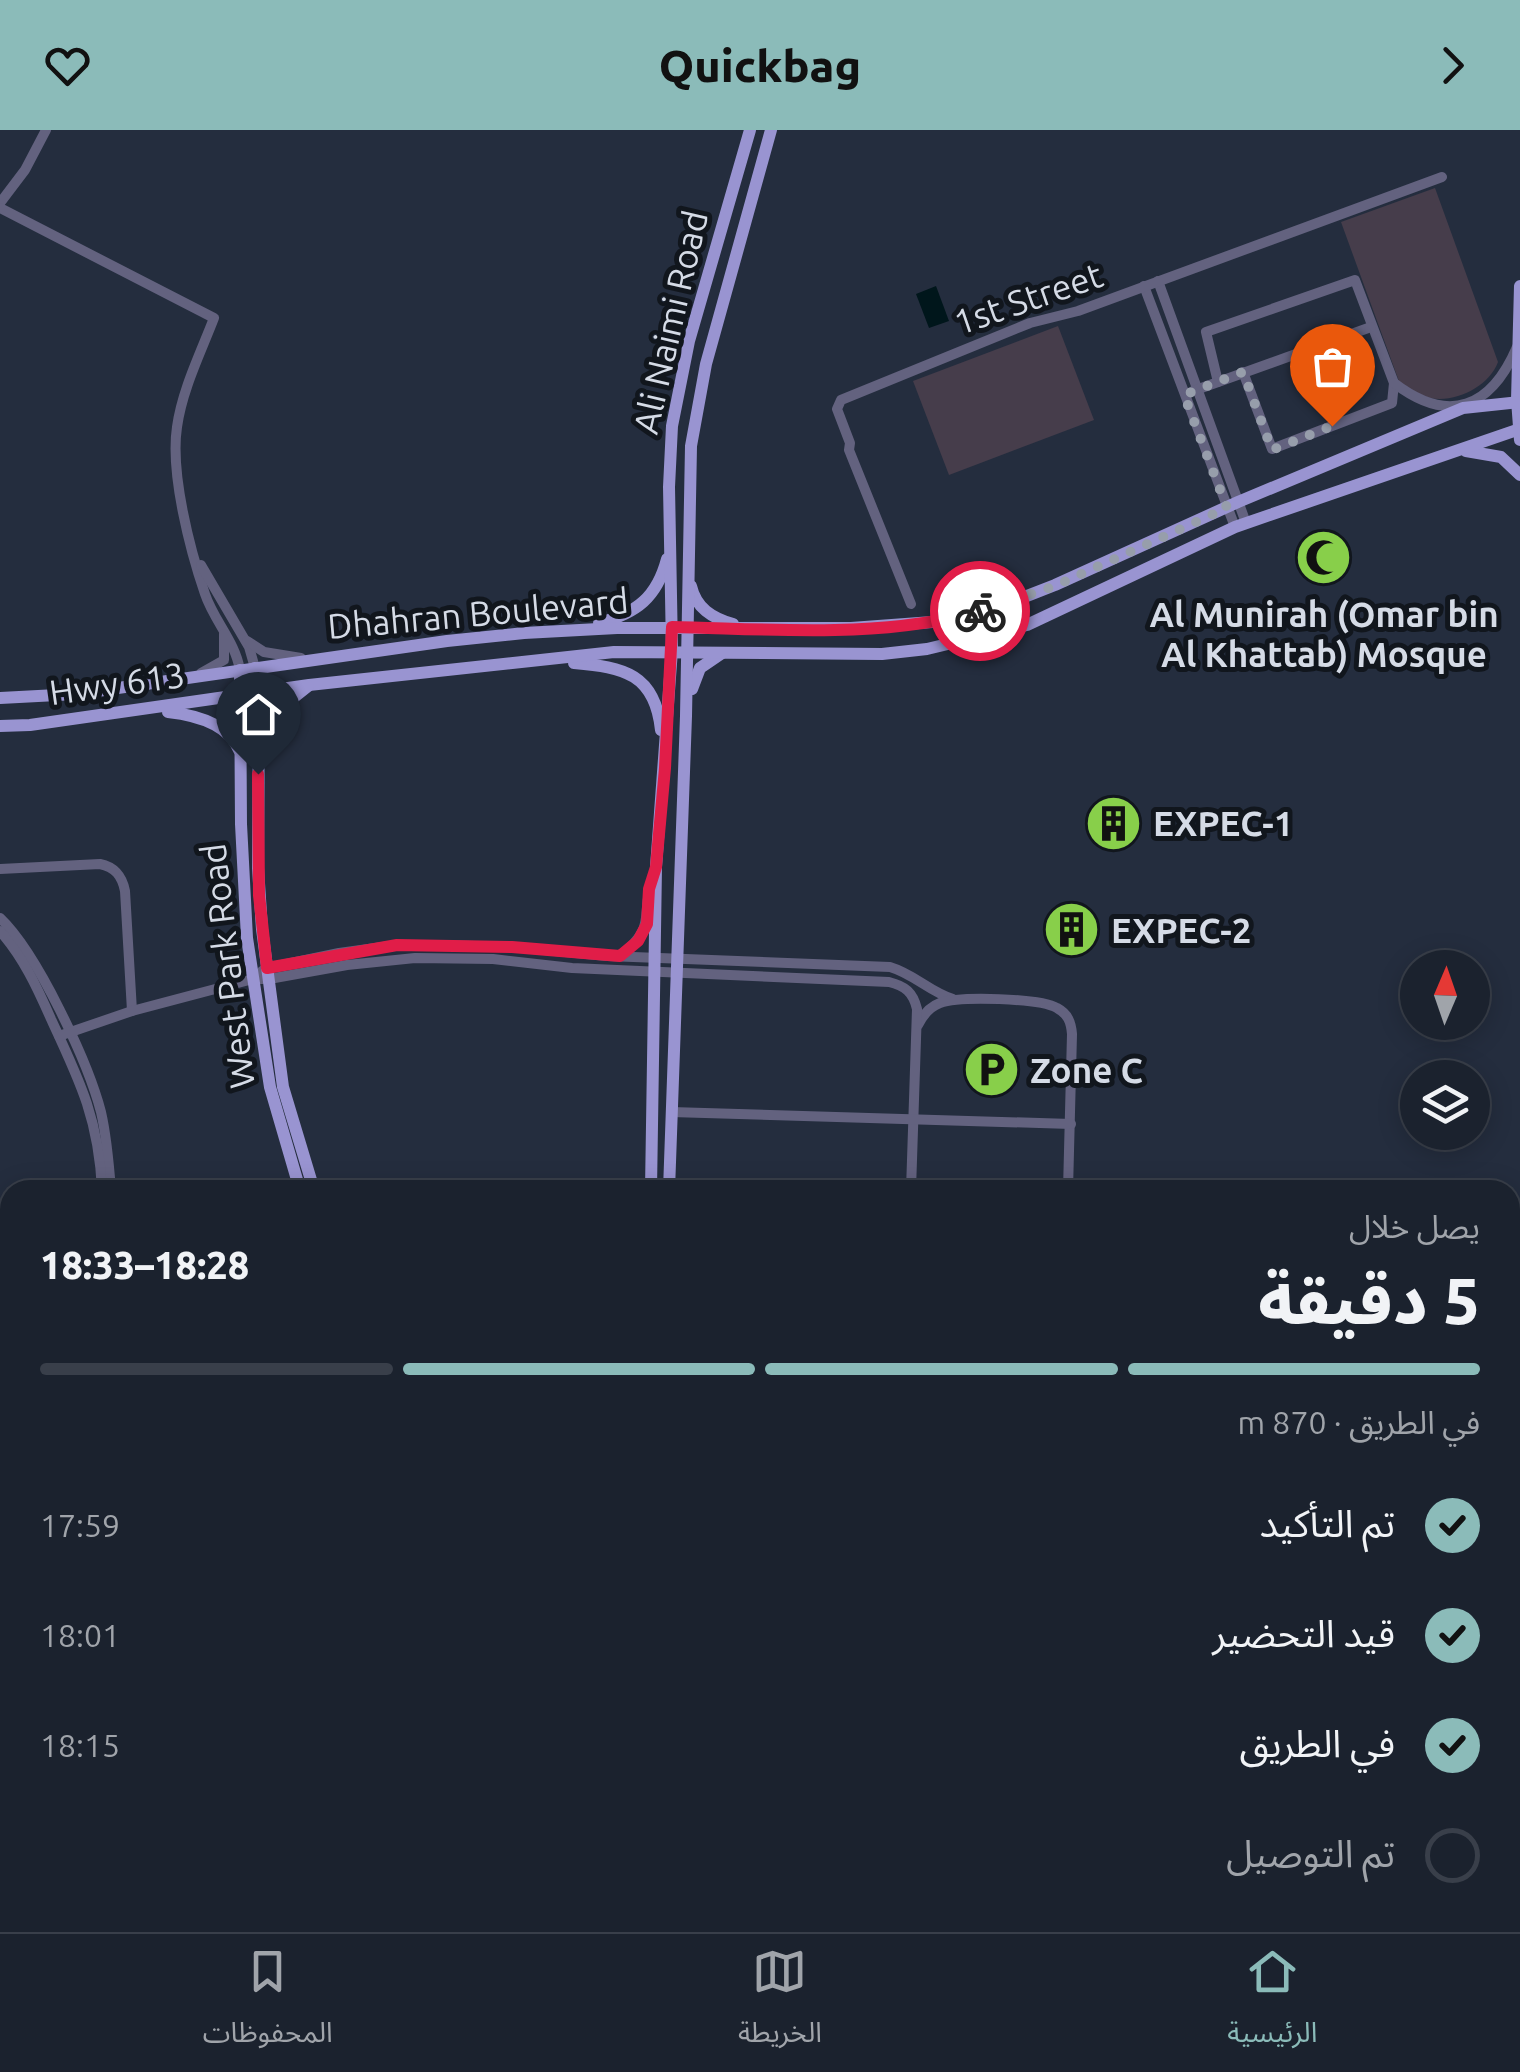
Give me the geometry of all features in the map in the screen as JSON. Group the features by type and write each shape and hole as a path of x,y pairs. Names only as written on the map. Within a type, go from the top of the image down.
{"main road":[{"name":"Ali Naimi Road","path":"651,1180 656,867 672,650 670,460 679,387 718,234 750,130"},
{"name":"Ali Naimi Road","path":"669,1180 688,650 688,486 706,364 770,130"},
{"path":"1519,433 1520,286"},
{"name":"Dhahran Boulevard","path":"0,698 76,694 448,640 570,630 885,627 946,621 1055,586 1232,505 1464,408 1518,401"},
{"name":"Hwy 613","path":"0,726 308,685 614,652 882,654 972,640 1027,626 1241,525 1519,433"},
{"path":"1459,450 1501,457 1520,475"},
{"path":"570,630 638,608 663,575 671,542"},
{"path":"687,569 692,594 703,609 720,620 750,629"},
{"path":"686,716 700,668 726,650"},
{"path":"542,661 618,667 640,681 659,716 665,768"},
{"name":"West Park Road","path":"255,668 259,692 258,882 283,1087 300,1180"},
{"name":"West Park Road","path":"240,670 242,872 253,979 274,1108 310,1180"},
{"path":"258,774 274,713 308,685"},
{"path":"141,710 200,717 232,738 242,762"},
{"path":"295,1180 299,1163"}],"street":[{"path":"46,130 32,159 0,206 214,318 183,403 176,435 177,474 207,600 235,650 240,670"},
{"name":"1st Street","path":"910,604 849,450 837,409 841,400 1030,322 1078,311 1442,178"},
{"path":"1218,382 1206,332 1355,280 1394,383 1392,402 1272,450 1243,372"},
{"path":"1158,282 1198,390 1232,505"},
{"path":"1144,286 1184,395 1241,525"},
{"path":"1184,395 1371,326"},
{"path":"1394,383 1412,397 1464,408 1505,375 1518,346"},
{"path":"196,556 243,637 255,668"},
{"path":"192,677 224,660 226,640 218,619"},
{"path":"243,637 274,655 312,659"},
{"path":"0,869 100,864 120,876 125,890 132,1011"},
{"path":"620,956 638,941 647,924 649,889 656,867"},
{"path":"0,918 35,964 64,1034 93,1116 101,1180"},
{"path":"0,931 64,1034 100,1109 110,1180"},
{"path":"64,1034 268,973 397,945 512,947 620,956 655,965"},
{"path":"268,973 415,958 890,967 953,999 1039,1002 1063,1012 1071,1024 1068,1180"},
{"path":"677,965 898,984 914,998 911,1180"},
{"path":"916,1032 932,1006 953,999"},
{"path":"671,1112 1071,1124"}],"shaded area":[{"path":"1435,188 1498,362 1494,371 1471,391 1440,399 1426,397 1400,384 1341,222"},
{"path":"1058,326 1094,420 949,475 913,381"}],"water":[{"path":"936,286 949,321 929,328 916,294"}],"way so far":[{"path":"980,611 1055,586 1227,508 1184,395 1243,372 1272,450 1332,426"}],"place":[{"name":"Al Munirah (Omar bin Al Khattab) Mosque","path":"1324,558"},
{"name":"EXPEC-1","path":"1114,823"},
{"name":"EXPEC-2","path":"1072,930"},
{"name":"Zone C","path":"991,1070"}],"route":[{"path":"258,774 259,895 267,968 397,945 512,947 620,956 638,941 647,924 665,768 672,627 902,626 946,621 980,611"}]}
